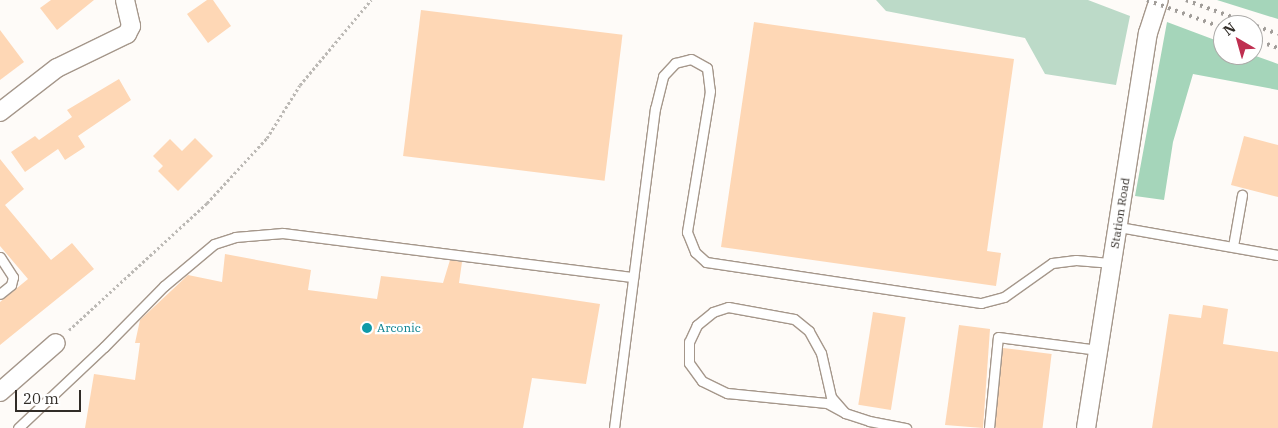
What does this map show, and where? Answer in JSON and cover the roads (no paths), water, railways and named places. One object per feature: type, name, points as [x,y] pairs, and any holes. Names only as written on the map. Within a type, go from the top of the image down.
[{"type":"street","points":[[0,112],[57,68],[127,34],[131,26],[125,0]]},
{"type":"street","name":"Station Road","points":[[1086,428],[1148,33],[1159,0]]},
{"type":"street","points":[[0,392],[56,342]]},
{"type":"lane","points":[[614,428],[655,109],[663,76],[675,63],[691,58],[707,68],[710,91],[687,232],[695,252],[706,262],[981,303],[1004,297],[1052,264],[1076,260],[1112,263]]},
{"type":"lane","points":[[1233,246],[1242,195]]},
{"type":"lane","points":[[1119,227],[1278,255]]},
{"type":"lane","points":[[18,428],[104,347],[164,286],[214,244],[235,236],[282,233],[633,277]]},
{"type":"lane","points":[[0,257],[13,277],[11,285],[0,294]]},
{"type":"lane","points":[[845,413],[831,397],[821,353],[809,331],[794,319],[728,307],[713,312],[697,325],[689,342],[689,363],[702,381],[727,393],[827,403],[845,413],[869,422],[906,428]]},
{"type":"lane","points":[[989,428],[998,337],[1098,350]]},
{"type":"railway","points":[[1147,0],[1213,24]]},
{"type":"railway","points":[[1186,0],[1278,34]]},
{"type":"railway","points":[[1263,43],[1278,48]]},
{"type":"place","name":"Arconic","points":[[367,328]]}]
